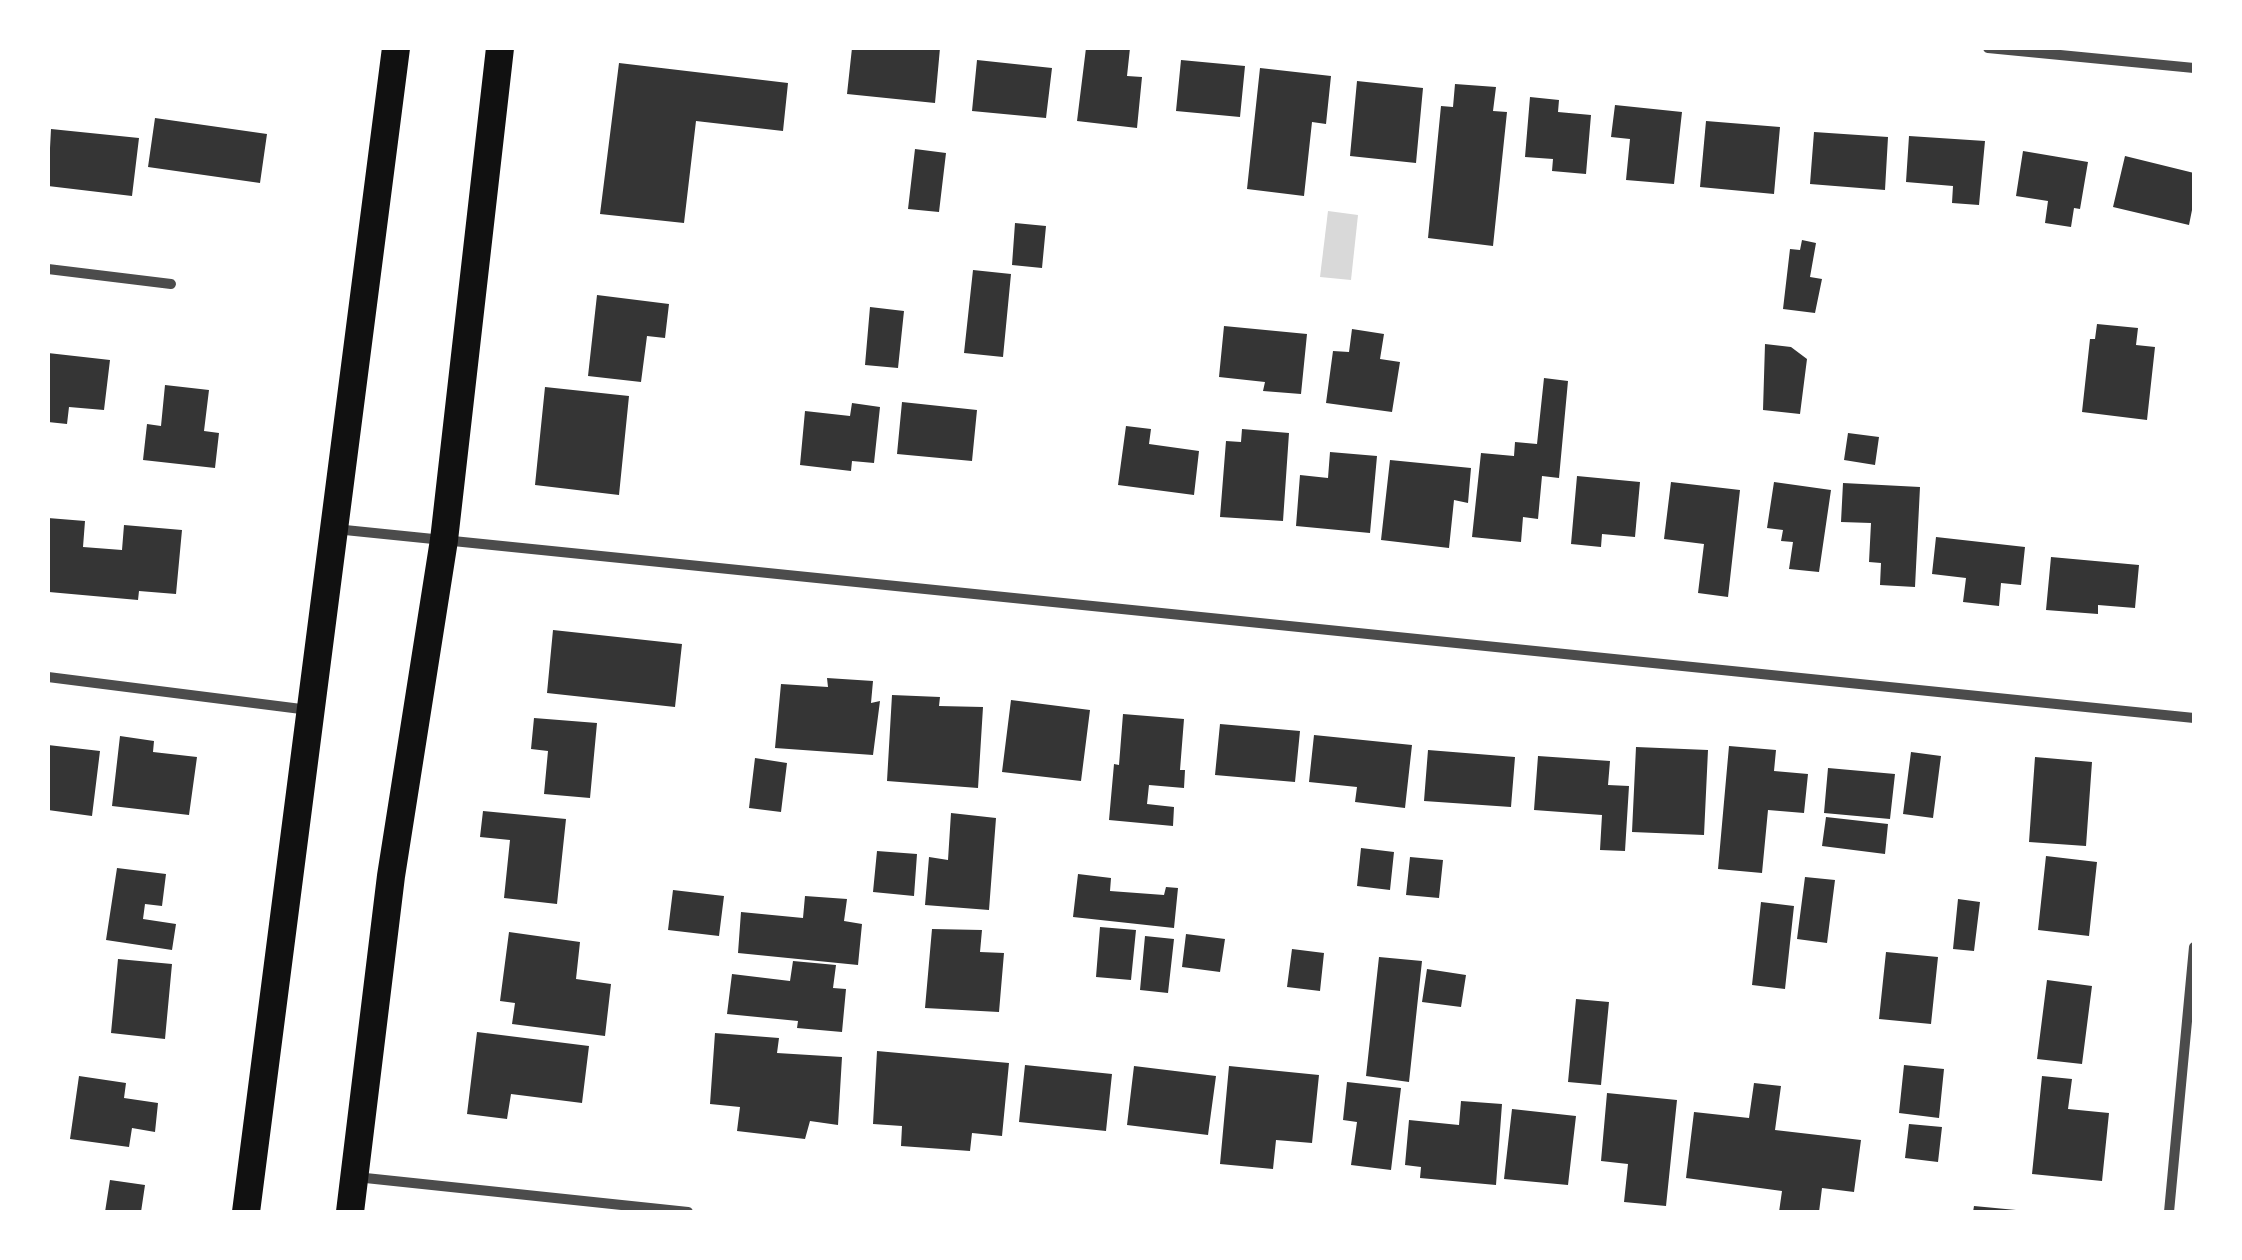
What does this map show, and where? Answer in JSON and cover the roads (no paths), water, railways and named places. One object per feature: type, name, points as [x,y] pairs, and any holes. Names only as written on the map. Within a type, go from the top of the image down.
[{"type":"highway","points":[[246,1212],[396,48]]},
{"type":"highway","points":[[350,1212],[391,876],[444,540],[500,48]]},
{"type":"street","points":[[1988,48],[2194,68]]},
{"type":"street","points":[[48,269],[170,284]]},
{"type":"street","points":[[333,529],[2194,718]]},
{"type":"street","points":[[48,677],[310,710]]},
{"type":"street","points":[[2169,1212],[2194,947]]},
{"type":"street","points":[[355,1177],[688,1212]]}]
